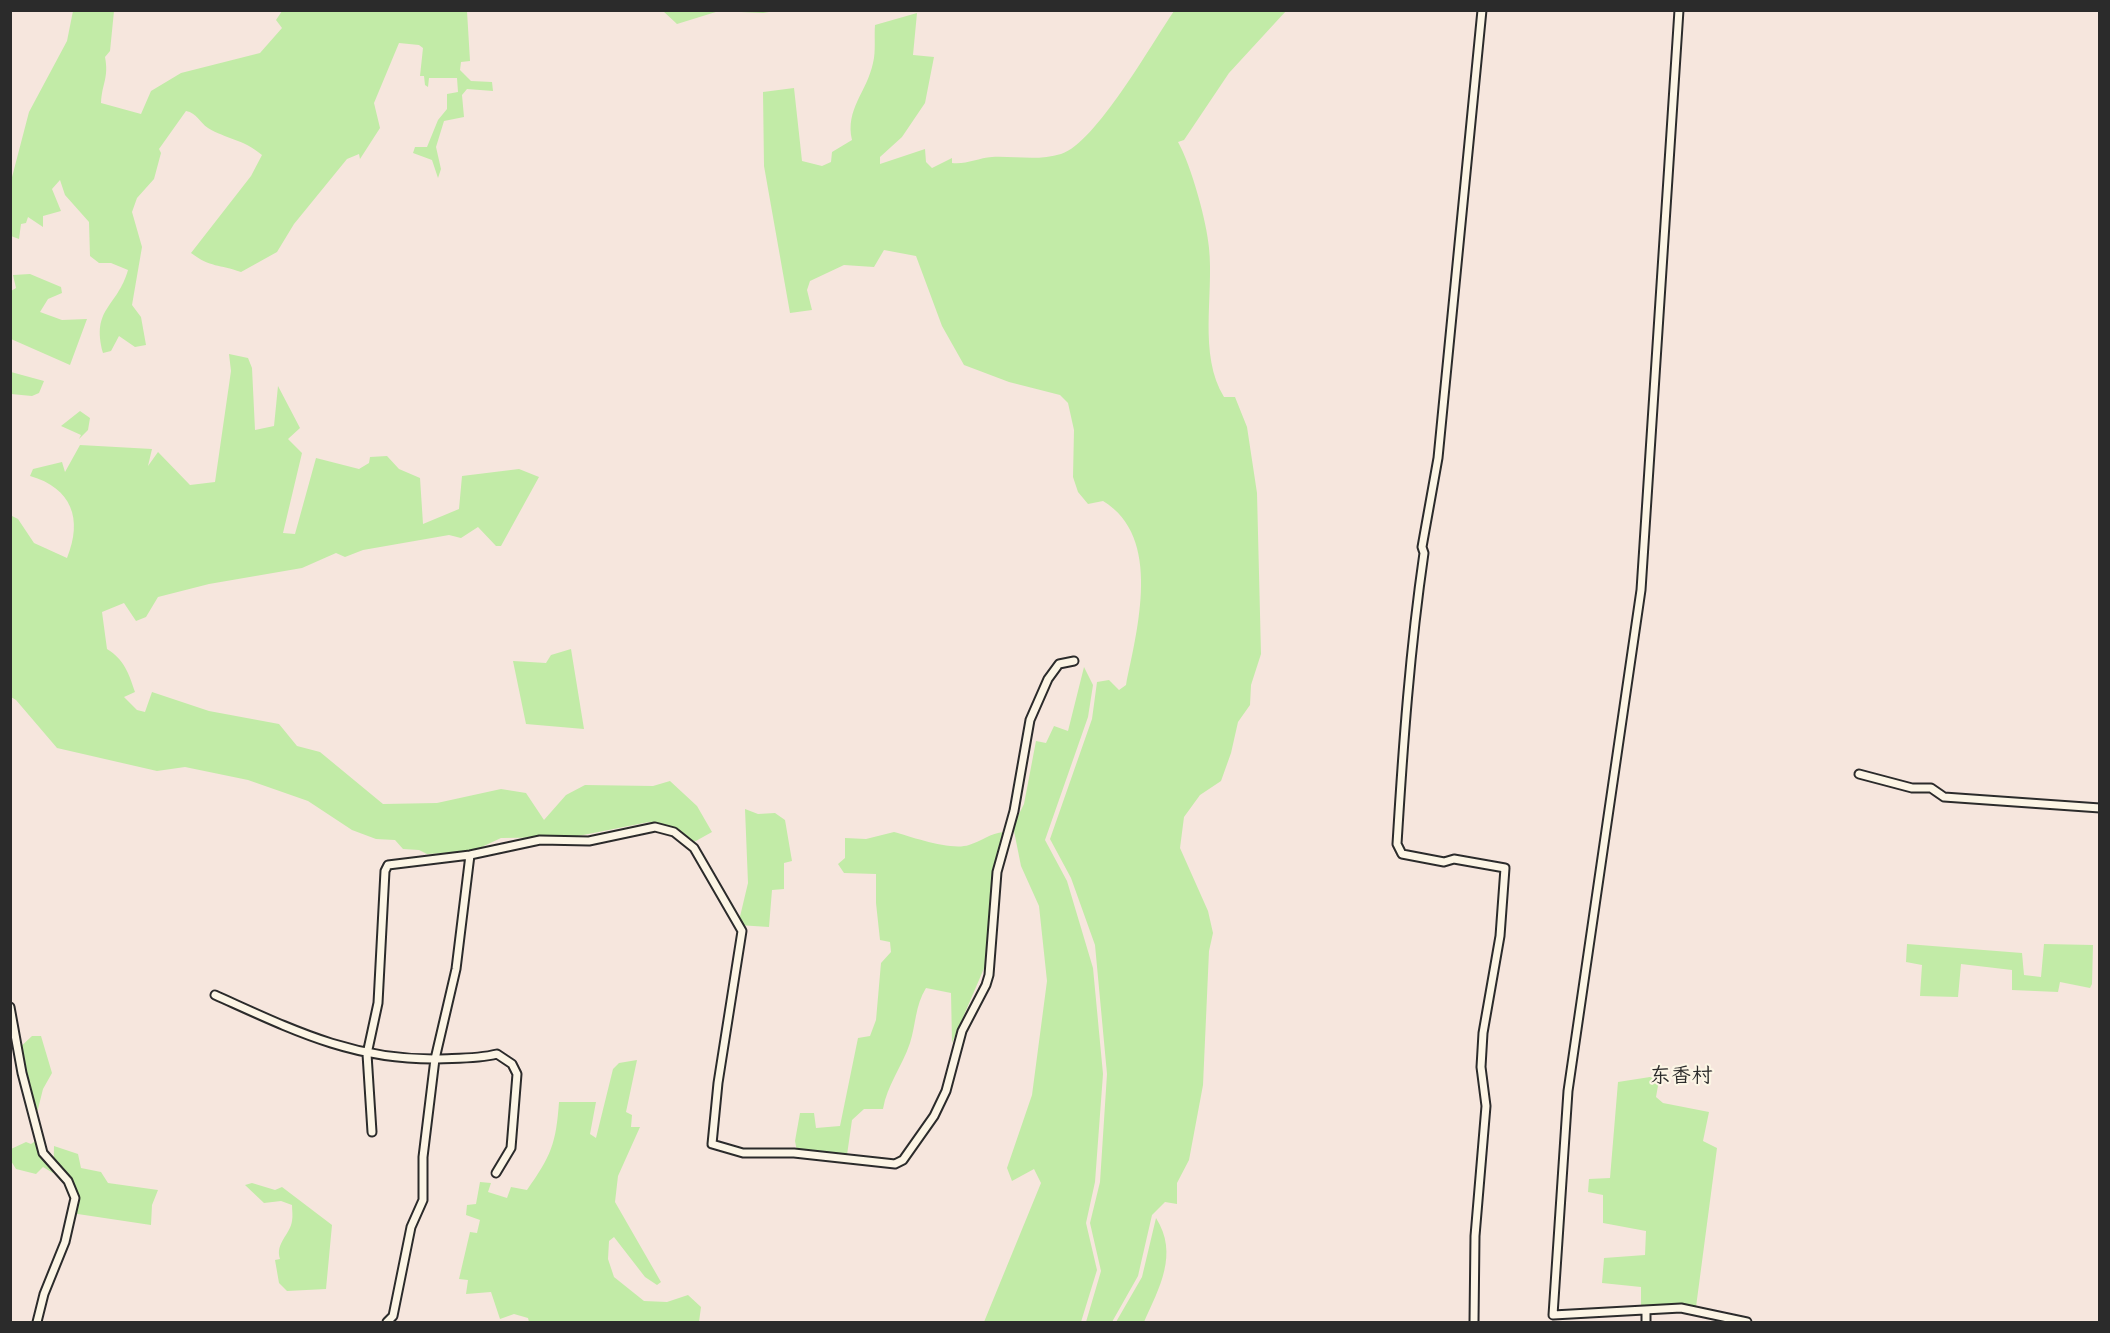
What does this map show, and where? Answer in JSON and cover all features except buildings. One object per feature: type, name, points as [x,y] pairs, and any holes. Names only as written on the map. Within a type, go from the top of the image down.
[{"type":"street","points":[[1474,1323],[1475,1236],[1486,1106],[1480,1067],[1483,1033],[1500,936],[1505,868],[1454,858],[1444,862],[1402,854],[1397,844],[1407,681],[1419,603],[1424,553],[1422,546],[1437,458],[1482,10]]},
{"type":"street","points":[[1679,10],[1641,590],[1568,1091],[1553,1315],[1682,1308],[1747,1323]]},
{"type":"street","points":[[372,1132],[367,1054],[378,1003],[384,871],[388,865],[470,855],[540,840],[589,841],[654,826],[674,832],[694,848],[742,931],[717,1083],[712,1144],[743,1153],[794,1153],[895,1164],[903,1160],[934,1116],[946,1091],[962,1031],[989,975],[997,872],[1014,811],[1029,720],[1048,679],[1059,664],[1074,661]]},
{"type":"street","points":[[1859,774],[1912,788],[1931,788],[1944,797],[2100,808]]},
{"type":"street","points":[[387,1323],[393,1316],[411,1227],[423,1200],[423,1157],[435,1059],[456,969],[470,855]]},
{"type":"street","points":[[215,994],[306,1035],[367,1054],[435,1059],[478,1059],[497,1054],[512,1064],[517,1074],[511,1148],[496,1173]]},
{"type":"street","points":[[10,1006],[22,1073],[43,1154],[68,1181],[75,1197],[65,1242],[44,1294],[37,1323]]},
{"type":"street","points":[[1646,1310],[1646,1323]]},
{"type":"green space","points":[[73,11],[114,11],[110,51],[105,57],[106,76],[101,103],[141,114],[151,91],[181,73],[260,53],[282,28],[276,20],[282,11],[467,11],[470,61],[461,62],[460,70],[471,81],[492,82],[493,91],[467,89],[462,95],[464,117],[444,121],[436,147],[441,169],[438,178],[432,160],[413,153],[415,147],[427,147],[438,120],[447,109],[447,94],[458,92],[457,78],[429,78],[428,87],[425,85],[424,76],[420,76],[423,48],[419,45],[399,43],[374,103],[380,128],[360,159],[359,154],[347,159],[294,224],[277,252],[241,272],[210,263],[191,253],[251,176],[262,155],[208,128],[193,114],[186,111],[159,149],[161,153],[154,179],[137,198],[132,212],[142,247],[132,305],[141,317],[146,345],[135,347],[119,336],[111,351],[103,353],[100,326],[128,270],[111,263],[99,263],[90,256],[89,222],[65,195],[60,180],[52,189],[61,211],[43,216],[43,227],[28,217],[26,223],[21,224],[19,239],[11,236],[11,181],[29,112],[67,41]]},
{"type":"green space","points":[[663,11],[719,11],[677,24]]},
{"type":"green space","points":[[719,11],[775,11],[763,13]]},
{"type":"green space","points":[[1174,11],[1286,11],[1229,73],[1184,140],[1178,142],[1193,179],[1208,237],[1211,362],[1224,397],[1235,397],[1247,427],[1257,493],[1261,654],[1251,685],[1250,705],[1238,722],[1231,753],[1221,781],[1200,795],[1184,817],[1180,848],[1208,911],[1213,933],[1209,951],[1203,1085],[1189,1160],[1177,1183],[1177,1204],[1165,1202],[1152,1215],[1138,1276],[1112,1322],[1086,1322],[1101,1271],[1090,1223],[1100,1182],[1107,1074],[1095,945],[1071,878],[1050,839],[1092,719],[1097,682],[1109,680],[1119,690],[1126,685],[1139,612],[1140,561],[1133,537],[1122,517],[1103,501],[1088,504],[1078,492],[1073,477],[1074,430],[1068,403],[1060,395],[1009,382],[964,365],[942,326],[916,256],[884,250],[874,267],[844,265],[810,281],[807,290],[812,310],[790,313],[764,166],[763,92],[794,88],[802,161],[822,166],[831,162],[832,152],[852,140],[851,119],[873,63],[875,25],[917,13],[913,55],[934,57],[925,103],[902,137],[880,157],[880,164],[925,149],[926,162],[932,168],[952,158],[952,163],[957,163],[992,157],[1053,156],[1075,146],[1106,113]]},
{"type":"green space","points":[[30,274],[61,287],[62,293],[48,299],[40,312],[62,320],[87,319],[70,365],[11,339],[11,291],[16,288],[13,275]]},
{"type":"green space","points":[[229,354],[248,358],[252,368],[255,430],[274,426],[278,386],[300,428],[288,439],[302,453],[283,533],[295,534],[316,458],[359,469],[369,463],[370,457],[387,456],[399,469],[420,478],[423,524],[459,509],[462,476],[519,469],[539,477],[501,546],[496,546],[478,527],[461,538],[449,535],[363,550],[345,557],[336,553],[302,568],[209,584],[158,597],[146,617],[136,621],[124,603],[102,612],[107,649],[122,662],[135,692],[124,697],[137,710],[145,712],[152,692],[209,711],[279,724],[297,746],[320,752],[383,804],[437,803],[501,789],[526,793],[544,820],[566,795],[585,785],[653,786],[670,781],[697,806],[712,832],[694,842],[663,824],[649,822],[573,837],[501,838],[471,852],[427,854],[419,850],[403,849],[395,840],[376,839],[352,830],[308,801],[248,780],[185,767],[157,771],[57,748],[11,697],[10,515],[18,519],[34,543],[67,558],[74,530],[70,507],[56,488],[30,476],[33,469],[62,462],[65,472],[80,445],[152,449],[148,466],[158,452],[190,485],[215,482],[231,371]]},
{"type":"green space","points":[[11,372],[44,381],[39,393],[32,396],[11,394]]},
{"type":"green space","points":[[80,411],[90,418],[88,430],[79,439],[81,435],[61,426]]},
{"type":"green space","points":[[571,649],[584,729],[526,724],[513,661],[546,663],[551,655]]},
{"type":"green space","points":[[1084,667],[1093,685],[1088,717],[1045,840],[1067,881],[1093,968],[1103,1074],[1095,1182],[1086,1223],[1097,1270],[1081,1322],[984,1322],[1041,1183],[1034,1169],[1012,1181],[1007,1168],[1032,1095],[1047,981],[1039,906],[1021,866],[1013,826],[1024,804],[1036,741],[1046,743],[1054,726],[1068,731]]},
{"type":"green space","points":[[745,809],[758,814],[775,813],[785,820],[792,861],[784,863],[784,889],[772,890],[769,927],[738,925],[748,883]]},
{"type":"green space","points":[[894,832],[932,843],[961,846],[1004,832],[993,868],[988,959],[952,1043],[951,993],[926,988],[918,1008],[910,1043],[888,1092],[883,1109],[864,1109],[852,1120],[847,1155],[797,1151],[795,1141],[800,1113],[814,1113],[816,1128],[840,1126],[858,1038],[870,1036],[876,1020],[881,963],[891,952],[890,942],[880,940],[876,874],[844,873],[838,864],[845,858],[845,838],[866,839]]},
{"type":"green space","points":[[1907,944],[2022,953],[2024,975],[2041,977],[2044,944],[2093,945],[2092,984],[2090,988],[2060,982],[2058,992],[2012,990],[2012,970],[1961,964],[1958,997],[1920,996],[1922,965],[1906,962]]},
{"type":"green space","points":[[32,1036],[41,1036],[52,1073],[43,1089],[37,1113],[34,1112],[16,1051]]},
{"type":"green space","points":[[637,1060],[626,1112],[632,1115],[631,1127],[640,1127],[618,1176],[615,1202],[661,1282],[657,1285],[645,1277],[614,1237],[609,1241],[608,1259],[614,1277],[644,1301],[667,1302],[688,1295],[701,1307],[699,1322],[529,1322],[528,1318],[514,1314],[500,1319],[491,1292],[466,1294],[468,1280],[459,1279],[470,1232],[477,1233],[480,1220],[466,1215],[467,1205],[476,1204],[480,1182],[491,1183],[488,1192],[507,1198],[511,1187],[527,1190],[542,1168],[551,1149],[559,1102],[596,1102],[590,1134],[596,1138],[613,1069],[619,1063]]},
{"type":"green space","points":[[1650,1077],[1659,1080],[1656,1097],[1663,1103],[1709,1112],[1703,1141],[1717,1148],[1696,1307],[1641,1310],[1641,1287],[1602,1283],[1604,1258],[1645,1255],[1646,1231],[1603,1223],[1603,1195],[1588,1192],[1589,1179],[1610,1178],[1618,1082]]},
{"type":"green space","points":[[37,1140],[40,1154],[55,1169],[53,1173],[43,1167],[36,1174],[16,1169],[11,1161],[11,1149],[26,1142],[31,1144]]},
{"type":"green space","points":[[54,1146],[78,1154],[81,1168],[101,1172],[108,1183],[158,1190],[152,1205],[151,1225],[71,1213],[73,1192],[55,1163]]},
{"type":"green space","points":[[252,1183],[275,1190],[282,1187],[332,1225],[326,1289],[287,1291],[279,1283],[275,1260],[280,1259],[279,1248],[291,1226],[292,1205],[281,1201],[264,1203],[245,1185]]},
{"type":"green space","points":[[1156,1218],[1163,1231],[1166,1245],[1164,1271],[1160,1284],[1144,1322],[1116,1322],[1142,1277]]},
{"type":"district","name":"东香村","points":[[1681,1078]]}]
